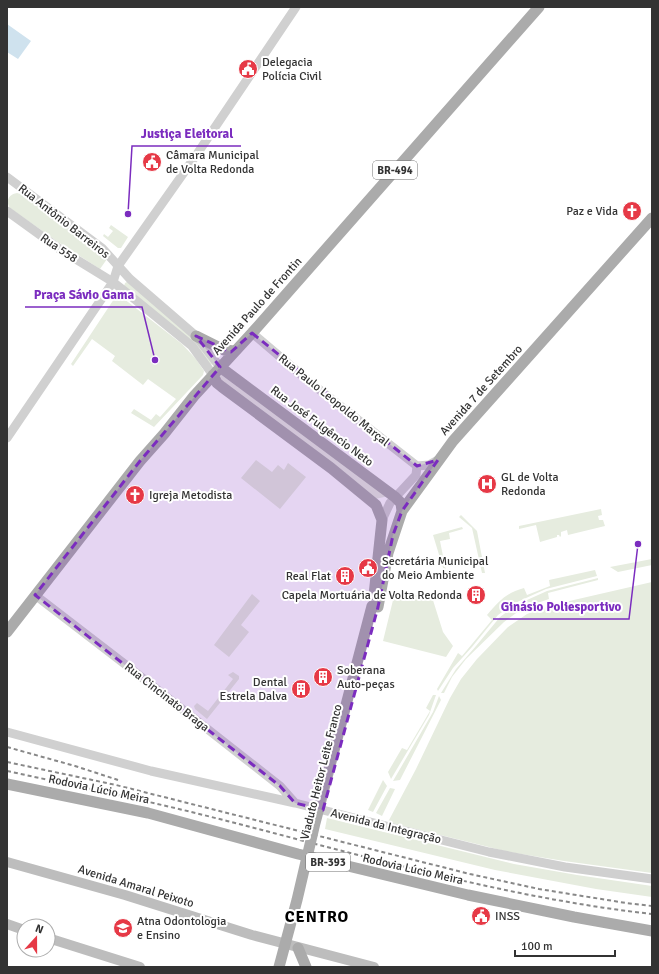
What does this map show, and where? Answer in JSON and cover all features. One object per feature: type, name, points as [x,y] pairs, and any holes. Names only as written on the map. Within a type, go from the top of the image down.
[{"type":"main road","name":"Avenida Paulo de Frontin","points":[[7,632],[140,461],[164,434],[194,396],[252,334],[539,7]]},
{"type":"main road","name":"Avenida 7 de Setembro","points":[[375,606],[388,553],[402,511],[441,457],[547,335],[652,218]]},
{"type":"main road","points":[[196,336],[224,350],[235,351]]},
{"type":"main road","name":"Rua José Fulgêncio Neto","points":[[220,367],[396,497]]},
{"type":"main road","points":[[213,375],[217,383],[222,387],[374,501],[378,506],[382,520],[375,606]]},
{"type":"main road","points":[[396,497],[401,503],[402,511]]},
{"type":"main road","name":"Viaduto Heitor Leite Franco","points":[[280,967],[335,764],[375,606]]},
{"type":"main road","name":"Rodovia Lúcio Meira","points":[[7,784],[148,813],[298,854],[468,895],[574,917],[652,931]]},
{"type":"main road","name":"Avenida Amaral Peixoto","points":[[7,862],[125,895],[252,935],[374,967]]},
{"type":"main road","points":[[56,940],[140,967]]},
{"type":"main road","points":[[298,948],[306,967]]},
{"type":"street","points":[[7,438],[113,282],[118,266],[197,154],[296,7]]},
{"type":"street","name":"Rua Antônio Barreiros","points":[[7,177],[106,251],[130,279],[196,336],[220,367]]},
{"type":"street","name":"Rua 558","points":[[7,211],[61,250],[113,282],[187,341],[197,352],[213,375]]},
{"type":"street","points":[[113,282],[130,279]]},
{"type":"street","name":"Rua Paulo Leopoldo Marçal","points":[[252,334],[417,470]]},
{"type":"street","points":[[382,520],[389,505],[417,470],[429,465],[441,457]]},
{"type":"street","name":"Rua Cincinato Braga","points":[[35,595],[280,786],[295,803]]},
{"type":"street","name":"Avenida da Integração","points":[[7,732],[151,771],[295,803],[513,858],[595,872],[652,879]]},
{"type":"street","points":[[274,799],[281,796],[280,786]]},
{"type":"highlighted area","points":[[252,333],[417,466],[438,460],[402,511],[393,535],[378,607],[323,810],[295,803],[280,786],[35,595],[140,461],[220,367],[196,336],[231,352]]},
{"type":"shaded area","points":[[17,193],[24,195],[93,244],[107,259],[100,269],[58,242],[10,208],[8,200],[10,196]]},
{"type":"shaded area","points":[[111,225],[128,237],[121,248],[118,248],[103,236],[104,234],[108,237],[113,231],[109,228]]},
{"type":"shaded area","points":[[127,282],[195,333],[213,365],[210,364],[124,286]]},
{"type":"shaded area","points":[[119,295],[182,344],[196,359],[204,371],[203,375],[154,427],[131,413],[134,409],[151,420],[156,414],[160,417],[176,399],[148,379],[143,385],[112,361],[115,356],[92,339],[73,366],[71,364],[116,296]]},
{"type":"shaded area","points":[[220,374],[389,496],[375,499],[220,381]]},
{"type":"shaded area","points":[[256,460],[272,472],[278,465],[284,470],[288,463],[306,477],[280,509],[241,478]]},
{"type":"shaded area","points":[[601,509],[602,515],[598,516],[599,520],[603,520],[605,526],[568,535],[567,530],[561,532],[560,537],[557,535],[557,537],[540,542],[536,525],[519,529],[519,526]]},
{"type":"shaded area","points":[[461,515],[477,531],[485,573],[482,573],[472,528],[459,517]]},
{"type":"shaded area","points":[[462,527],[463,529],[449,533],[450,539],[440,541],[446,571],[444,571],[433,535]]},
{"type":"shaded area","points":[[652,559],[652,565],[618,572],[610,567]]},
{"type":"shaded area","points":[[595,570],[597,576],[546,589],[515,603],[498,615],[453,668],[438,691],[437,689],[458,653],[462,656],[492,620],[487,615],[503,598],[512,592],[524,588],[527,595],[550,586],[549,580]]},
{"type":"shaded area","points":[[598,578],[598,580],[548,593],[549,599],[523,608],[504,622],[466,659],[452,677],[444,693],[441,693],[456,669],[500,617],[516,605],[547,591]]},
{"type":"shaded area","points":[[652,582],[652,873],[509,852],[388,822],[461,679],[477,659],[508,627],[527,614],[552,605]]},
{"type":"shaded area","points":[[395,592],[432,597],[443,632],[453,646],[446,657],[383,641]]},
{"type":"shaded area","points":[[252,594],[260,601],[241,625],[249,632],[229,657],[214,645]]},
{"type":"shaded area","points":[[233,672],[239,676],[239,679],[207,719],[195,709],[194,706],[197,703],[208,711],[233,679],[228,675]]},
{"type":"shaded area","points":[[433,695],[436,695],[429,715],[391,779],[388,772],[402,748],[407,750],[430,711],[426,708]]},
{"type":"shaded area","points":[[439,696],[441,700],[400,780],[393,781],[433,712]]},
{"type":"shaded area","points":[[383,780],[387,786],[373,812],[368,810]]},
{"type":"shaded area","points":[[390,788],[395,789],[382,816],[376,813]]},
{"type":"shaded area","points":[[327,818],[514,864],[652,886],[652,897],[596,889],[495,870],[325,829]]},
{"type":"water","points":[[7,24],[31,41],[18,59],[7,52]]},
{"type":"railway","points":[[7,747],[118,780]]},
{"type":"railway","points":[[7,762],[116,785],[470,874],[539,889],[652,906]]},
{"type":"railway","points":[[7,771],[172,807],[385,862],[491,887],[598,907],[652,914]]},
{"type":"place","name":"Delegacia Polícia Civil","points":[[248,69]]},
{"type":"place","name":"Câmara Municipal de Volta Redonda","points":[[152,162]]},
{"type":"place","name":"Paz e Vida","points":[[632,211]]},
{"type":"place","name":"Justiça Eleitoral","points":[[128,214]]},
{"type":"place","name":"Praça Sávio Gama","points":[[155,360]]},
{"type":"place","name":"GL de Volta Redonda","points":[[487,484]]},
{"type":"place","name":"Igreja Metodista","points":[[135,495]]},
{"type":"place","name":"Ginásio Poliesportivo","points":[[638,544]]},
{"type":"place","name":"Secretária Municipal do Meio Ambiente","points":[[368,568]]},
{"type":"place","name":"Real Flat","points":[[345,576]]},
{"type":"place","name":"Capela Mortuária de Volta Redonda","points":[[476,595]]},
{"type":"place","name":"Soberana Auto-peças","points":[[323,677]]},
{"type":"place","name":"Dental Estrela Dalva","points":[[301,689]]},
{"type":"place","name":"INSS","points":[[481,916]]},
{"type":"place","name":"Atna Odontologia e Ensino","points":[[123,928]]},
{"type":"district","name":"CENTRO","points":[[317,916]]}]
